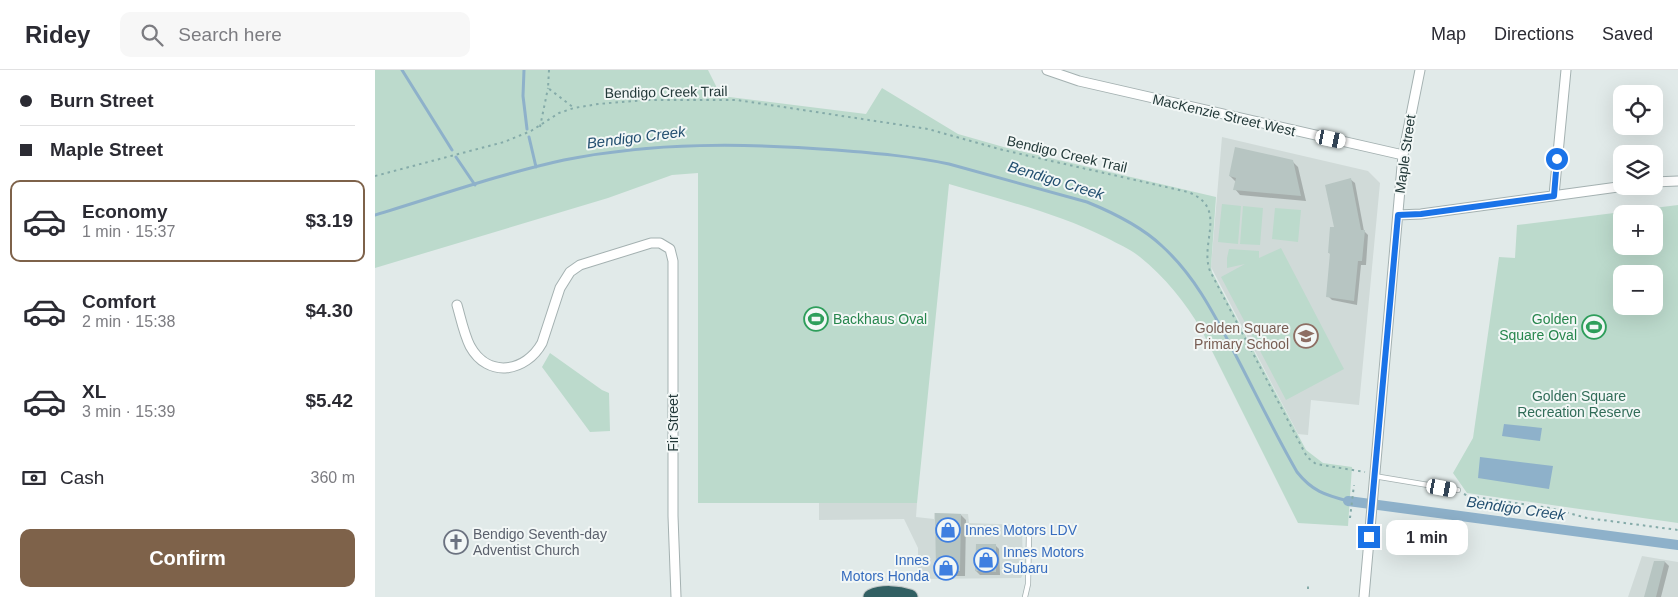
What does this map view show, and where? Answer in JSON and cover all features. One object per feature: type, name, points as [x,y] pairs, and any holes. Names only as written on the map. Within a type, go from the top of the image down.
[{"type":"highway","points":[[871,597],[877,594],[901,594],[910,597]]},
{"type":"street","name":"MacKenzie Street West","points":[[1047,70],[1089,83],[1403,155]]},
{"type":"street","name":"Maple Street","points":[[1364,597],[1403,155],[1420,70]]},
{"type":"street","points":[[1554,196],[1566,70]]},
{"type":"street","points":[[1663,182],[1678,181]]},
{"type":"street","points":[[1398,215],[1421,214],[1613,188]]},
{"type":"street","name":"Fir Street","points":[[457,305],[467,338],[475,354],[489,365],[498,368],[513,367],[527,362],[538,350],[562,282],[575,268],[651,243],[660,243],[670,249],[673,261],[673,516],[676,597]]},
{"type":"lane","points":[[1374,476],[1458,490]]},
{"type":"lane","points":[[1025,597],[1028,584],[1029,533]]},
{"type":"path","points":[[375,176],[504,142],[540,127],[548,88],[549,70]]},
{"type":"path","points":[[548,88],[574,108]]},
{"type":"path","name":"Bendigo Creek Trail","points":[[540,127],[559,113],[598,104],[646,100],[737,100],[928,128],[1003,150],[1192,194],[1206,204],[1210,217],[1208,259],[1210,271],[1307,457],[1316,464],[1364,472],[1374,476]]},
{"type":"path","points":[[1350,518],[1354,485]]},
{"type":"path","points":[[1458,490],[1468,496],[1550,508],[1587,518],[1678,530]]},
{"type":"shaded area","name":"Golden Square Primary School","points":[[1222,137],[1368,171],[1380,183],[1359,405],[1311,400],[1308,435],[1298,434],[1211,267]]},
{"type":"shaded area","points":[[819,503],[917,503],[916,517],[934,519],[934,513],[968,514],[969,523],[1022,525],[1023,574],[1021,578],[918,579],[918,548],[904,519],[819,520]]},
{"type":"shaded area","points":[[1642,556],[1678,562],[1678,597],[1628,597]]},
{"type":"green space","points":[[375,70],[708,70],[721,96],[866,114],[882,88],[958,134],[1007,148],[1216,197],[1212,272],[1306,450],[1323,463],[1352,467],[1348,526],[1298,523],[1201,329],[1174,290],[1149,265],[1124,247],[1069,221],[949,184],[917,503],[698,503],[698,173],[672,175],[608,198],[375,268]]},
{"type":"green space","points":[[1222,204],[1241,206],[1238,244],[1218,242]]},
{"type":"green space","name":"Golden Square Recreation Reserve","points":[[1678,205],[1678,523],[1467,493],[1453,473],[1473,438],[1499,257],[1515,258],[1517,225],[1613,213],[1613,255],[1663,255],[1663,207]]},
{"type":"green space","points":[[1243,206],[1263,208],[1260,245],[1240,244]]},
{"type":"green space","points":[[1275,208],[1301,210],[1298,242],[1272,239]]},
{"type":"green space","points":[[1281,248],[1344,369],[1286,400],[1221,277],[1245,264],[1227,268],[1229,249],[1259,251],[1259,258]]},
{"type":"green space","points":[[550,353],[609,393],[610,431],[590,432],[542,367]]},
{"type":"water","points":[[1504,424],[1542,428],[1540,441],[1502,436]]},
{"type":"water","points":[[1480,457],[1553,466],[1549,489],[1478,478]]},
{"type":"building","points":[[1235,147],[1293,160],[1301,196],[1233,190],[1236,178],[1229,176]]},
{"type":"building","points":[[1351,178],[1361,230],[1365,230],[1362,261],[1358,261],[1354,301],[1326,297],[1330,227],[1334,227],[1325,185]]},
{"type":"building","points":[[935,513],[961,514],[960,571],[936,571]]},
{"type":"building","name":"Innes Motors Subaru","points":[[976,544],[996,544],[996,572],[975,571]]},
{"type":"building","points":[[1654,561],[1665,561],[1656,597],[1644,597]]},
{"type":"waterway","points":[[402,70],[452,150]]},
{"type":"waterway","points":[[524,70],[523,96],[527,129]]},
{"type":"waterway","points":[[529,137],[536,167]]},
{"type":"waterway","name":"Bendigo Creek","points":[[375,215],[493,179],[564,160],[632,150],[734,145],[802,148],[921,159],[949,164],[1087,202],[1117,215],[1136,226],[1154,239],[1184,269],[1210,308],[1297,472],[1308,484],[1319,491],[1348,501]]},
{"type":"waterway","points":[[456,157],[475,185]]},
{"type":"waterway","name":"Bendigo Creek","points":[[1348,501],[1678,545]]},
{"type":"place","name":"Backhaus Oval","points":[[816,319]]},
{"type":"place","name":"Golden Square Oval","points":[[1594,327]]},
{"type":"place","name":"Golden Square Primary School","points":[[1306,336]]},
{"type":"place","name":"Innes Motors LDV","points":[[948,530]]},
{"type":"place","name":"Bendigo Seventh-day Adventist Church","points":[[456,542]]},
{"type":"place","name":"Innes Motors Subaru","points":[[986,560]]},
{"type":"place","name":"Innes Motors Honda","points":[[946,568]]},
{"type":"route","points":[[1369,537],[1398,215],[1421,214],[1554,196],[1557,159]]}]
